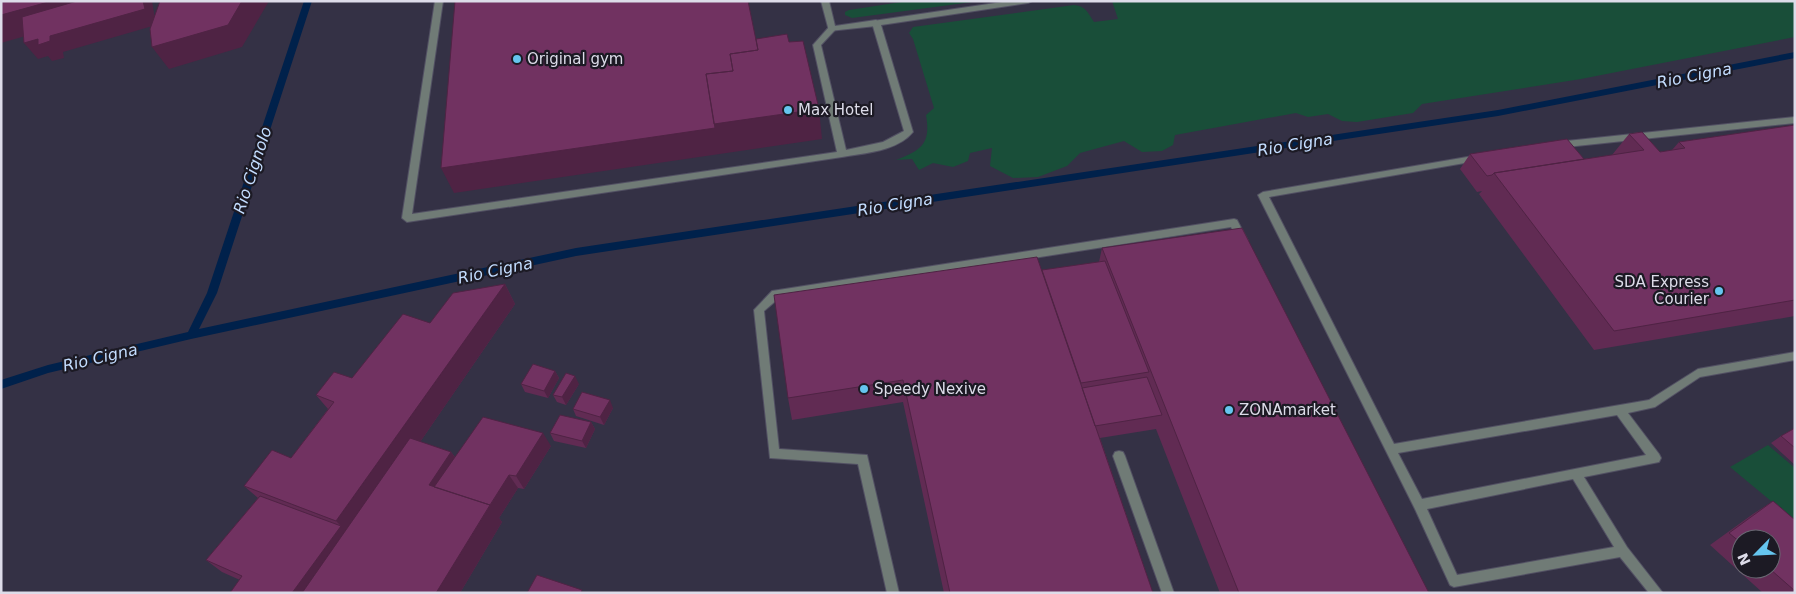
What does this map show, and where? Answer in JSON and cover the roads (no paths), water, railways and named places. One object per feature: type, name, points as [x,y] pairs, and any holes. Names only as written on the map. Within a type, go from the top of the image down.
[{"type":"street","points":[[439,1],[407,218],[842,154],[878,147],[900,140],[909,132],[876,23]]},
{"type":"street","points":[[825,1],[832,29]]},
{"type":"street","points":[[842,154],[817,45],[832,29],[1028,1]]},
{"type":"street","points":[[1545,147],[1795,120]]},
{"type":"street","points":[[1487,157],[1263,194],[1419,505],[1454,581],[1623,551]]},
{"type":"street","points":[[894,593],[863,460],[774,454],[759,310],[776,294],[1234,223],[1247,249]]},
{"type":"street","points":[[1391,450],[1651,404],[1698,373],[1795,356]]},
{"type":"street","points":[[1419,505],[1655,458],[1620,410]]},
{"type":"street","points":[[1119,456],[1168,593]]},
{"type":"street","points":[[1576,474],[1623,551],[1657,593]]},
{"type":"waterway","name":"Rio Cignolo","points":[[191,335],[212,293],[308,1]]},
{"type":"waterway","name":"Rio Cigna","points":[[191,335],[576,252],[1498,113],[1795,55]]},
{"type":"waterway","name":"Rio Cigna","points":[[1,385],[48,369],[191,335]]},
{"type":"place","name":"Original gym","points":[[517,59]]},
{"type":"place","name":"Max Hotel","points":[[788,110]]},
{"type":"place","name":"SDA Express Courier","points":[[1719,291]]},
{"type":"place","name":"Speedy Nexive","points":[[864,389]]},
{"type":"place","name":"ZONAmarket","points":[[1229,410]]}]
